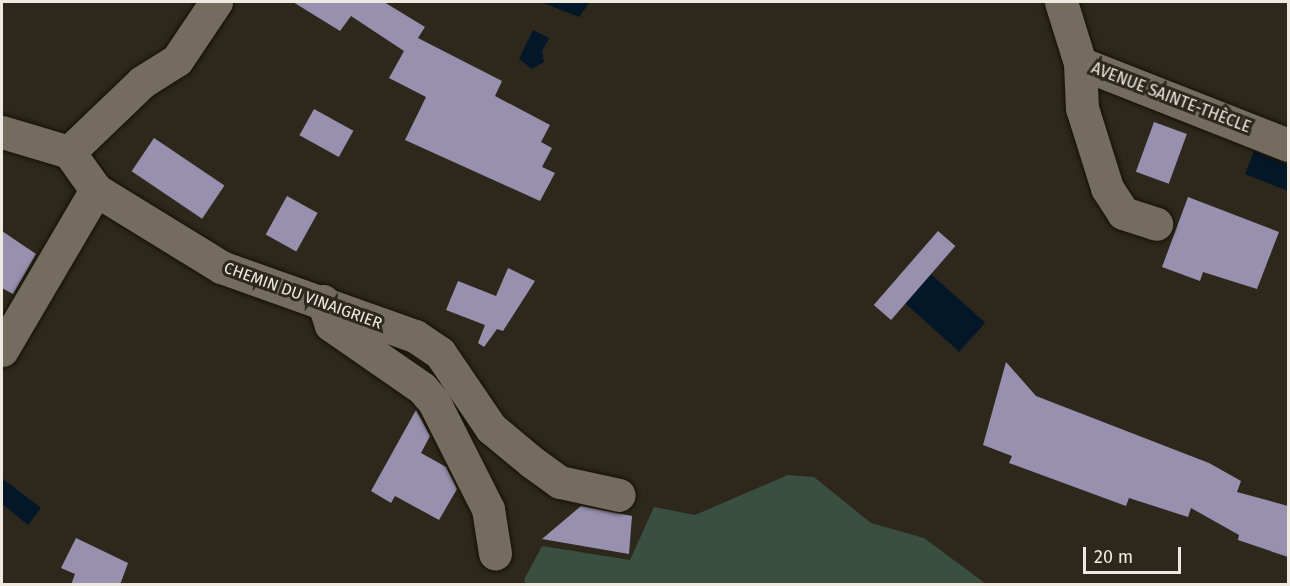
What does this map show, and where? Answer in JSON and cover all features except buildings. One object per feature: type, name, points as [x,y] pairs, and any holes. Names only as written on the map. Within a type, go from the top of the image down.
[{"type":"street","points":[[2,132],[69,152],[142,82],[177,60],[216,2]]},
{"type":"street","name":"AVENUE SAINTE-THÈCLE","points":[[1061,2],[1080,63],[1288,145]]},
{"type":"street","points":[[1080,63],[1082,108],[1107,188],[1123,213],[1156,224]]},
{"type":"street","name":"CHEMIN DU VINAIGRIER","points":[[69,152],[96,190],[221,267],[323,301],[415,336],[440,352],[490,428],[560,482],[619,495]]},
{"type":"street","points":[[2,350],[96,190]]},
{"type":"street","points":[[323,301],[331,326],[422,388],[434,402],[488,509],[495,553]]},
{"type":"green space","points":[[788,475],[814,477],[871,523],[924,538],[986,584],[526,584],[524,580],[542,546],[630,560],[654,507],[695,515]]},
{"type":"water","points":[[541,2],[590,2],[579,17]]},
{"type":"water","points":[[533,30],[549,38],[542,51],[544,62],[532,69],[519,59]]},
{"type":"water","points":[[1254,151],[1288,165],[1288,191],[1245,174]]},
{"type":"water","points":[[931,274],[985,323],[959,352],[905,303]]},
{"type":"water","points":[[2,478],[41,508],[28,525],[2,504]]}]
